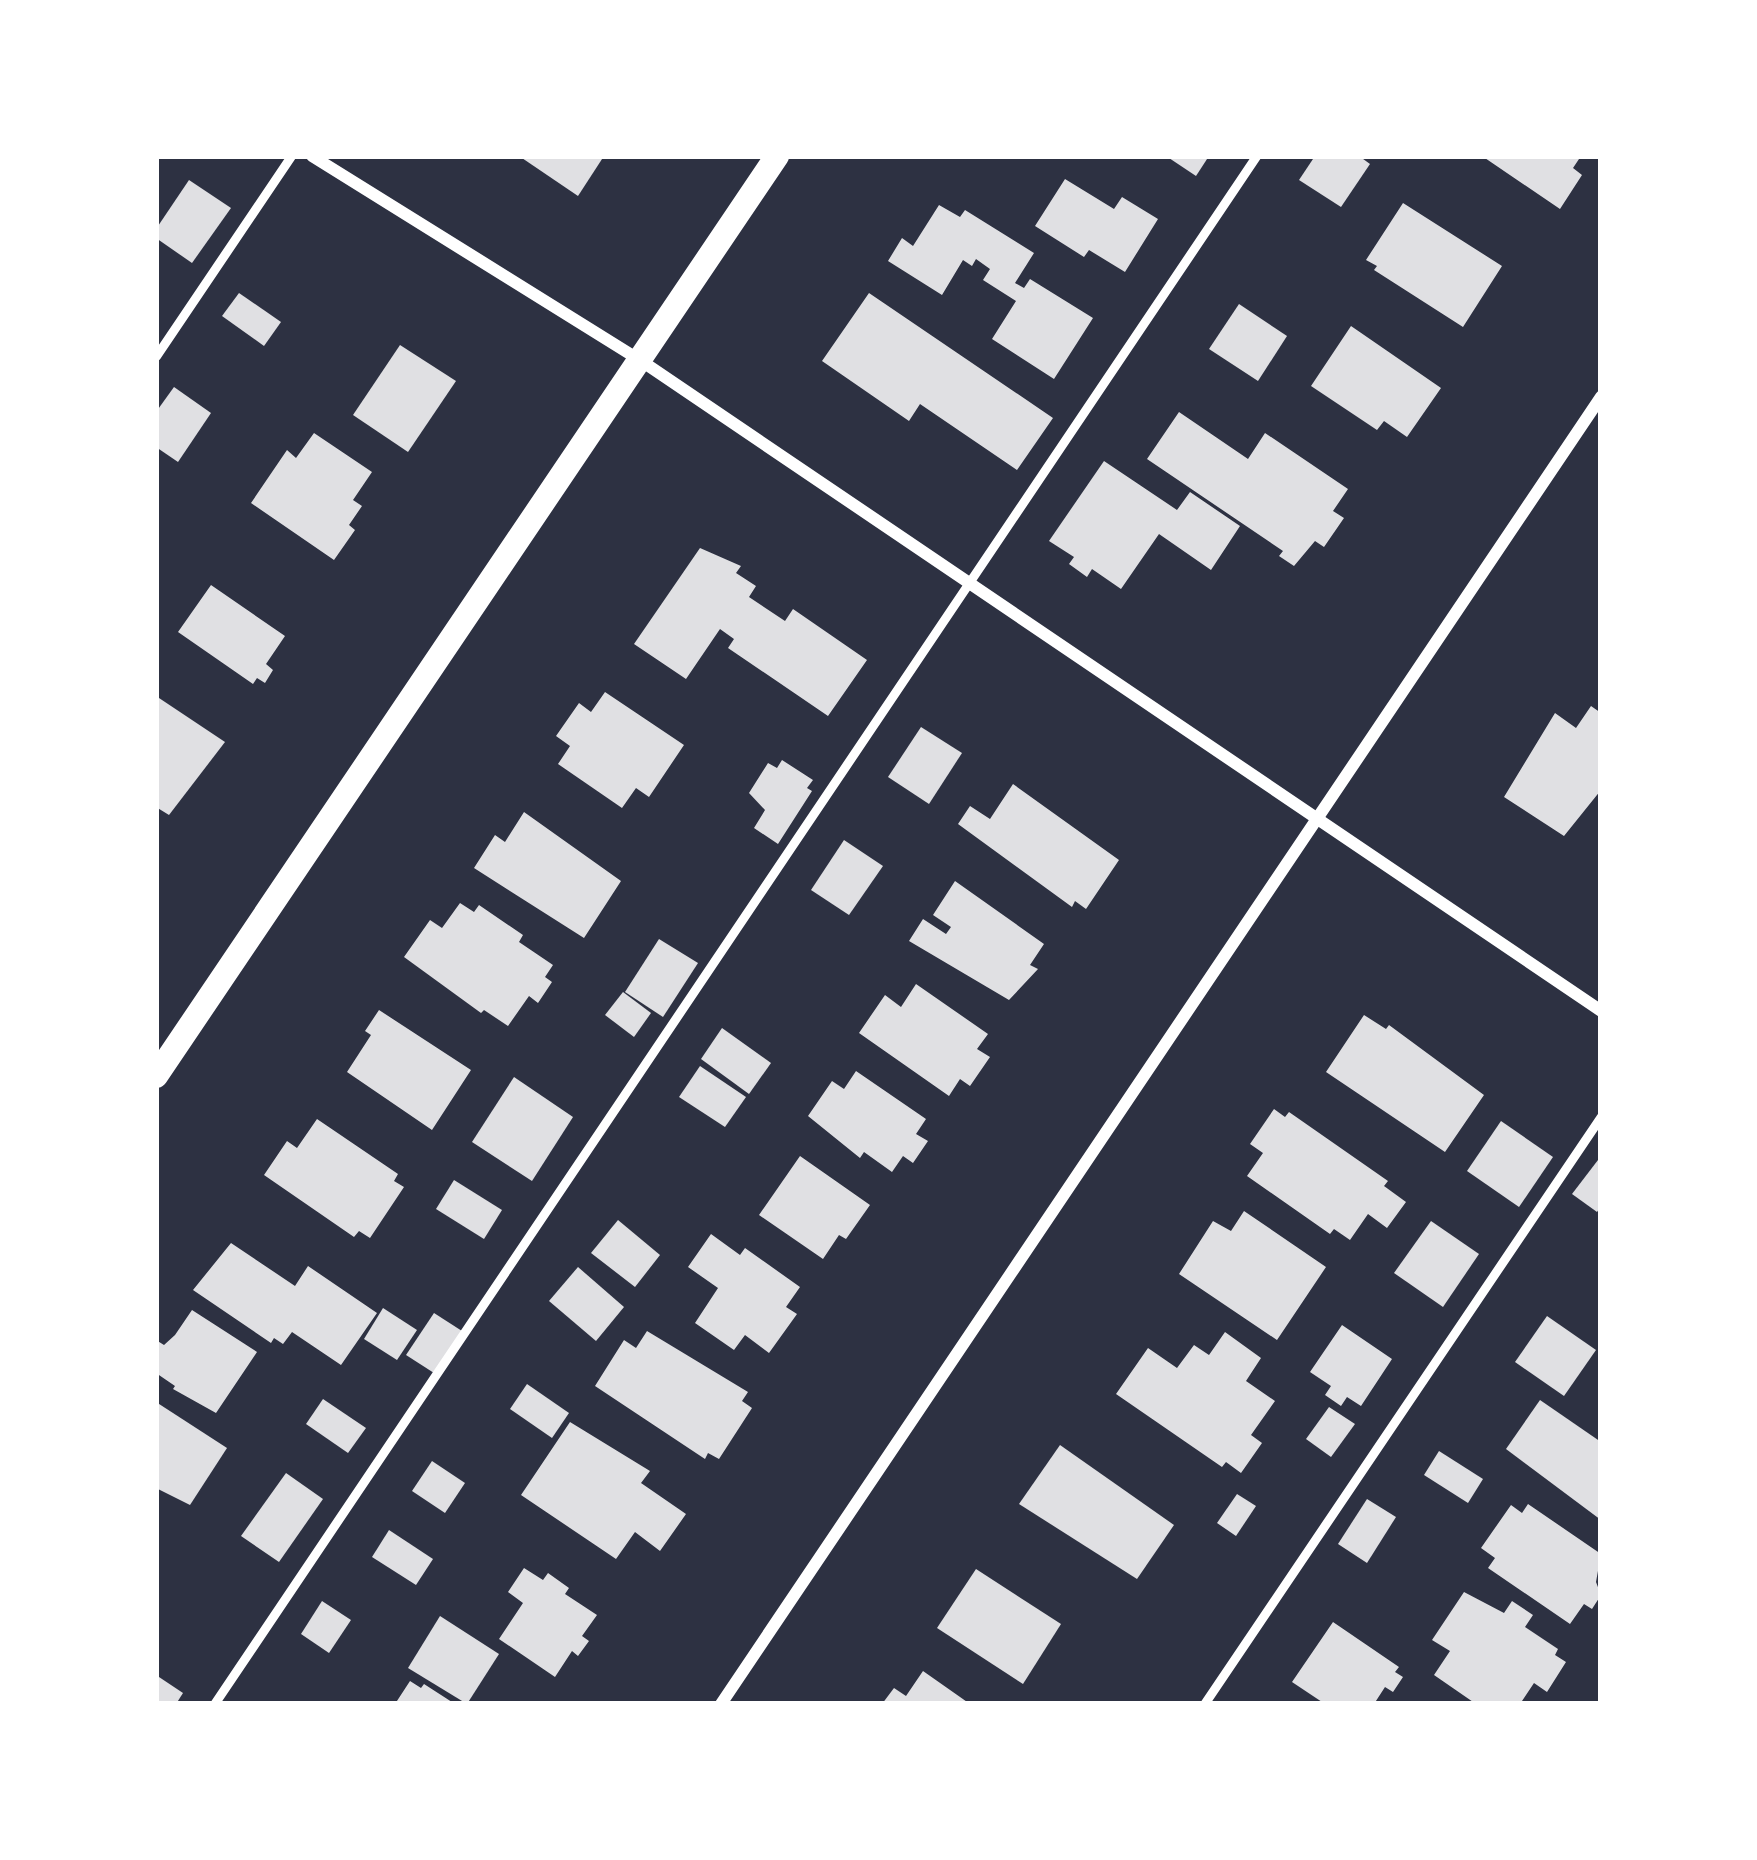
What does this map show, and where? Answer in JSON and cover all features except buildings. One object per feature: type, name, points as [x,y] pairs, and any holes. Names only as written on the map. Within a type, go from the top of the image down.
[{"type":"main road","points":[[156,1076],[777,156]]},
{"type":"street","points":[[312,156],[640,360],[1601,1011]]},
{"type":"street","points":[[721,1704],[1601,397]]},
{"type":"lane","points":[[156,356],[291,156]]},
{"type":"lane","points":[[214,1704],[1256,156]]},
{"type":"lane","points":[[1204,1704],[1601,1116]]}]
